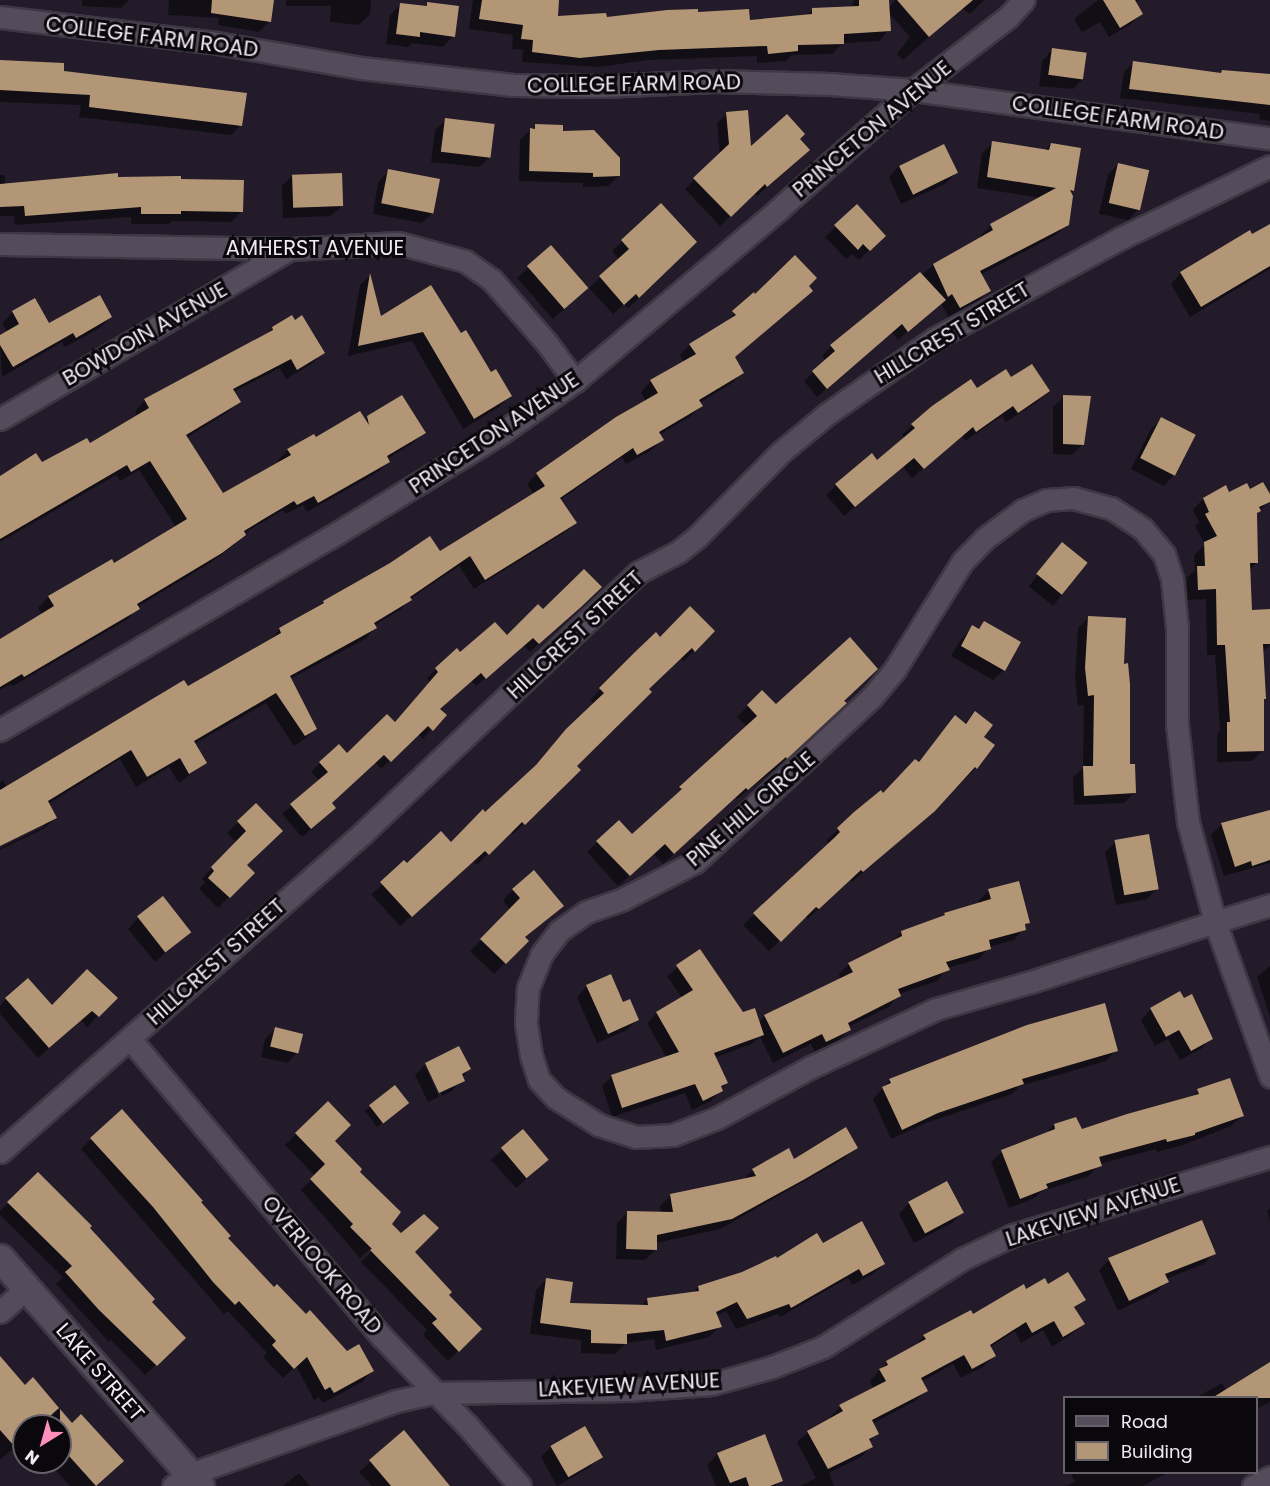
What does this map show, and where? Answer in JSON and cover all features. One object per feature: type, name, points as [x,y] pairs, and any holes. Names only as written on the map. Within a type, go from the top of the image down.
[{"type":"street","name":"PRINCETON AVENUE","points":[[0,730],[420,483],[501,433],[575,381],[778,209],[913,90],[1008,17],[1024,0]]},
{"type":"street","name":"COLLEGE FARM ROAD","points":[[0,17],[211,42],[361,68],[513,85],[603,86],[715,81],[830,84],[913,90],[1270,138]]},
{"type":"street","name":"HILLCREST STREET","points":[[0,1152],[363,833],[639,572],[678,552],[697,537],[781,452],[861,388],[934,339],[1053,274],[1270,166]]},
{"type":"street","name":"AMHERST AVENUE","points":[[0,244],[291,249],[398,243],[465,261],[492,280],[546,342],[575,381]]},
{"type":"street","name":"BOWDOIN AVENUE","points":[[0,419],[291,249]]},
{"type":"street","name":"PINE HILL CIRCLE","points":[[1270,905],[1215,922],[936,1009],[811,1067],[717,1118],[673,1135],[636,1137],[590,1120],[556,1098],[539,1080],[531,1055],[526,1022],[528,987],[541,955],[559,931],[586,912],[623,899],[695,862],[871,698],[895,669],[962,562],[984,539],[1023,510],[1046,500],[1073,498],[1111,508],[1143,529],[1164,554],[1172,579],[1177,627],[1177,724],[1188,822],[1215,922],[1270,1076]]},
{"type":"street","name":"OVERLOOK ROAD","points":[[130,1039],[381,1336],[467,1425],[520,1486]]},
{"type":"street","name":"LAKEVIEW AVENUE","points":[[187,1482],[396,1401],[434,1393],[628,1390],[688,1386],[712,1384],[762,1370],[824,1347],[962,1259],[1013,1235],[1270,1157]]},
{"type":"street","name":"LAKE STREET","points":[[0,1258],[187,1482]]},
{"type":"street","points":[[0,1312],[27,1288]]},
{"type":"street","points":[[1253,1486],[1270,1477]]},
{"type":"building","points":[[212,0],[274,0],[271,22],[211,13]]},
{"type":"building","points":[[482,0],[559,0],[558,16],[606,13],[607,17],[667,10],[698,9],[698,12],[749,9],[750,20],[812,14],[812,8],[859,6],[859,0],[889,0],[891,31],[844,34],[844,44],[798,45],[798,51],[768,54],[767,46],[659,50],[580,58],[532,52],[533,40],[521,39],[523,25],[479,19]]},
{"type":"building","points":[[897,0],[973,0],[929,37]]},
{"type":"building","points":[[1103,0],[1135,0],[1143,14],[1120,28]]},
{"type":"building","points":[[427,2],[459,6],[455,37],[420,32],[420,37],[396,34],[400,3],[427,6]]},
{"type":"building","points":[[1052,48],[1087,53],[1083,80],[1048,75]]},
{"type":"building","points":[[0,60],[64,63],[64,71],[247,93],[242,126],[89,107],[90,95],[0,90]]},
{"type":"building","points":[[1133,61],[1221,73],[1222,70],[1270,74],[1270,105],[1129,89]]},
{"type":"building","points":[[748,110],[751,146],[787,114],[805,134],[800,139],[810,150],[767,187],[765,184],[731,217],[693,178],[729,144],[726,112]]},
{"type":"building","points":[[445,118],[495,124],[490,158],[441,152]]},
{"type":"building","points":[[535,124],[563,125],[563,131],[594,130],[620,158],[620,176],[593,177],[593,173],[529,171],[530,128],[535,129]]},
{"type":"building","points":[[992,141],[1049,150],[1051,143],[1081,148],[1074,191],[1070,190],[1073,196],[1069,225],[980,271],[991,291],[960,308],[952,294],[948,297],[933,264],[993,230],[990,224],[1056,188],[987,177]]},
{"type":"building","points":[[944,144],[958,173],[913,195],[899,166]]},
{"type":"building","points":[[1118,163],[1149,170],[1140,210],[1109,203]]},
{"type":"building","points":[[388,169],[440,179],[433,213],[381,203]]},
{"type":"building","points":[[118,173],[118,177],[181,176],[181,179],[244,180],[243,212],[181,211],[181,214],[141,214],[141,207],[25,216],[24,206],[0,207],[0,184]]},
{"type":"building","points":[[342,173],[343,206],[293,208],[292,175]]},
{"type":"building","points":[[661,203],[697,242],[639,298],[636,294],[624,305],[599,276],[629,249],[621,240]]},
{"type":"building","points":[[857,204],[886,236],[870,251],[863,244],[858,250],[834,225]]},
{"type":"building","points":[[1270,224],[1270,266],[1201,307],[1180,272],[1250,230],[1252,234]]},
{"type":"building","points":[[551,245],[588,288],[564,309],[527,266]]},
{"type":"building","points":[[795,255],[817,278],[809,286],[813,291],[735,357],[744,373],[699,400],[703,406],[659,432],[664,440],[637,455],[633,448],[560,498],[577,523],[485,580],[470,556],[410,597],[412,600],[374,623],[377,628],[290,676],[317,729],[305,736],[276,693],[194,741],[207,763],[189,774],[180,758],[147,777],[131,750],[48,801],[57,818],[0,846],[0,790],[184,680],[188,686],[281,633],[279,628],[390,563],[430,536],[440,551],[545,486],[536,473],[616,417],[658,393],[650,380],[696,354],[689,344],[736,315],[732,311],[754,292],[755,294]]},
{"type":"building","points":[[920,272],[946,300],[908,332],[902,324],[827,389],[812,371],[835,351],[830,345]]},
{"type":"building","points":[[370,273],[381,316],[431,285],[461,333],[466,330],[491,372],[496,369],[512,396],[474,419],[423,332],[358,346]]},
{"type":"building","points":[[100,295],[112,317],[76,338],[73,333],[13,367],[0,345],[0,335],[19,324],[12,311],[35,298],[49,323]]},
{"type":"building","points":[[292,315],[295,320],[302,315],[325,353],[297,370],[291,359],[233,389],[241,402],[186,435],[223,493],[291,455],[287,449],[314,434],[316,437],[360,411],[369,425],[367,416],[402,395],[426,433],[387,456],[390,462],[318,503],[314,496],[297,505],[294,501],[262,520],[244,531],[246,535],[222,553],[137,604],[140,609],[24,677],[22,674],[0,687],[0,639],[54,606],[48,596],[112,559],[114,563],[187,519],[150,461],[131,472],[127,465],[0,539],[0,476],[36,453],[42,462],[87,438],[90,443],[149,408],[144,399],[273,330],[272,327]]},
{"type":"building","points":[[1032,364],[1050,391],[1018,413],[1013,406],[976,432],[973,427],[924,469],[914,458],[855,507],[835,484],[872,453],[877,460],[915,428],[911,424],[932,406],[971,379],[977,388],[1006,369],[1011,377]]},
{"type":"building","points":[[1063,395],[1091,396],[1084,445],[1063,444]]},
{"type":"building","points":[[1161,417],[1196,435],[1175,476],[1140,458]]},
{"type":"building","points":[[1263,482],[1270,494],[1270,502],[1259,507],[1261,511],[1257,513],[1258,563],[1250,563],[1252,610],[1270,609],[1270,644],[1263,644],[1266,699],[1264,699],[1264,751],[1227,752],[1227,722],[1230,722],[1225,645],[1217,645],[1216,589],[1198,590],[1197,566],[1205,566],[1204,542],[1217,536],[1205,514],[1209,512],[1203,498],[1226,485],[1229,492],[1247,483],[1250,489]]},
{"type":"building","points":[[1062,542],[1088,563],[1062,595],[1036,574]]},
{"type":"building","points":[[584,569],[602,587],[539,644],[533,638],[486,679],[481,673],[440,709],[447,715],[433,731],[428,726],[391,762],[384,755],[332,803],[336,808],[311,829],[290,804],[328,772],[319,762],[339,744],[347,753],[387,714],[395,722],[438,672],[435,668],[457,648],[460,652],[495,622],[507,635],[538,604],[543,609]]},
{"type":"building","points":[[690,606],[715,631],[695,652],[692,648],[649,689],[652,692],[577,766],[581,770],[525,825],[522,822],[489,855],[485,851],[412,917],[380,882],[404,860],[407,863],[441,831],[451,842],[483,809],[485,812],[536,765],[566,729],[604,693],[599,688],[656,632],[660,637]]},
{"type":"building","points":[[1088,616],[1126,618],[1124,664],[1128,663],[1130,764],[1135,764],[1136,793],[1084,796],[1083,766],[1093,766],[1094,695],[1088,696],[1085,668]]},
{"type":"building","points":[[984,621],[1021,642],[1005,671],[961,646],[972,625],[979,629]]},
{"type":"building","points":[[850,637],[878,669],[844,701],[847,703],[787,759],[786,757],[748,790],[746,788],[674,854],[665,844],[630,876],[596,841],[619,820],[632,834],[682,789],[679,787],[757,716],[747,705],[762,690],[776,704]]},
{"type":"building","points":[[975,711],[993,725],[984,737],[995,745],[977,769],[975,767],[935,811],[863,872],[861,870],[819,909],[816,907],[781,942],[753,913],[840,832],[837,828],[854,812],[881,790],[883,793],[915,759],[919,762],[955,715],[966,724]]},
{"type":"building","points":[[256,803],[283,831],[247,865],[255,873],[230,898],[208,878],[214,871],[211,867],[246,831],[237,821]]},
{"type":"building","points":[[1270,810],[1270,860],[1252,866],[1251,861],[1235,867],[1221,823]]},
{"type":"building","points":[[1149,834],[1159,889],[1124,895],[1115,840]]},
{"type":"building","points":[[534,870],[564,906],[525,937],[529,941],[506,964],[480,939],[520,898],[512,889]]},
{"type":"building","points":[[1019,881],[1030,923],[1025,924],[1026,930],[989,940],[991,949],[946,962],[950,970],[898,989],[901,996],[848,1023],[851,1030],[826,1042],[822,1034],[783,1053],[764,1015],[853,972],[848,963],[902,936],[901,931],[945,915],[944,913],[991,899],[988,889]]},
{"type":"building","points":[[163,896],[191,932],[165,953],[137,916]]},
{"type":"building","points":[[700,949],[743,1012],[755,1008],[764,1035],[714,1053],[728,1083],[721,1086],[723,1091],[703,1101],[695,1084],[622,1108],[611,1075],[679,1052],[656,1012],[693,990],[676,965]]},
{"type":"building","points":[[87,969],[118,998],[99,1017],[92,1011],[49,1048],[5,998],[28,978],[52,1005]]},
{"type":"building","points":[[611,974],[623,1002],[630,999],[639,1020],[608,1034],[586,985]]},
{"type":"building","points":[[1180,991],[1184,998],[1192,994],[1213,1039],[1191,1051],[1179,1030],[1166,1037],[1150,1008]]},
{"type":"building","points":[[1105,1003],[1118,1051],[1022,1079],[1024,1084],[938,1113],[902,1130],[882,1087],[891,1083],[889,1079],[1027,1025]]},
{"type":"building","points":[[275,1027],[303,1034],[298,1053],[270,1046]]},
{"type":"building","points":[[459,1046],[471,1069],[462,1074],[465,1081],[439,1093],[425,1063]]},
{"type":"building","points":[[1230,1078],[1244,1116],[1195,1133],[1195,1135],[1167,1142],[1166,1139],[1099,1157],[1102,1166],[1046,1184],[1048,1188],[1020,1199],[1001,1150],[1055,1129],[1054,1124],[1076,1117],[1082,1129],[1199,1094],[1197,1089]]},
{"type":"building","points":[[395,1085],[409,1103],[383,1123],[369,1105]]},
{"type":"building","points":[[328,1101],[351,1125],[335,1141],[362,1169],[360,1172],[401,1212],[392,1224],[401,1233],[424,1214],[439,1228],[415,1252],[452,1292],[449,1295],[482,1329],[459,1352],[432,1323],[437,1319],[370,1250],[372,1249],[350,1227],[353,1224],[310,1179],[325,1164],[295,1133]]},
{"type":"building","points":[[122,1109],[203,1201],[201,1202],[231,1236],[228,1238],[274,1287],[277,1284],[306,1314],[310,1310],[347,1351],[359,1344],[374,1371],[334,1393],[330,1387],[325,1390],[307,1357],[294,1369],[272,1345],[276,1341],[239,1301],[235,1305],[213,1282],[153,1207],[90,1138]]},
{"type":"building","points":[[846,1127],[858,1148],[805,1179],[732,1219],[657,1235],[657,1250],[626,1249],[627,1211],[673,1212],[670,1194],[756,1176],[752,1169],[789,1148],[794,1159]]},
{"type":"building","points":[[523,1129],[549,1160],[526,1178],[501,1148]]},
{"type":"building","points":[[38,1172],[92,1226],[90,1228],[155,1299],[152,1302],[186,1338],[157,1366],[99,1310],[65,1272],[72,1266],[7,1202]]},
{"type":"building","points":[[947,1181],[964,1213],[925,1233],[908,1202]]},
{"type":"building","points":[[1202,1220],[1216,1254],[1165,1274],[1169,1282],[1129,1301],[1108,1258]]},
{"type":"building","points":[[862,1221],[885,1264],[863,1276],[859,1269],[791,1308],[789,1304],[747,1319],[737,1302],[716,1312],[722,1327],[666,1341],[664,1330],[627,1334],[627,1344],[591,1343],[591,1330],[540,1323],[546,1278],[573,1282],[570,1303],[648,1305],[647,1298],[699,1291],[698,1286],[742,1272],[776,1256],[777,1258],[817,1233],[823,1243]]},
{"type":"building","points":[[1068,1272],[1086,1300],[1074,1307],[1085,1324],[1063,1337],[1054,1321],[1032,1333],[1026,1322],[990,1345],[996,1356],[972,1369],[964,1355],[921,1378],[928,1391],[872,1420],[879,1434],[869,1439],[873,1447],[828,1469],[807,1431],[843,1411],[839,1405],[886,1381],[879,1369],[888,1365],[886,1361],[926,1339],[923,1335],[971,1310],[973,1314],[1024,1284],[1026,1289],[1045,1278],[1048,1284]]},
{"type":"building","points":[[0,1356],[25,1385],[33,1377],[59,1408],[52,1414],[12,1414],[12,1444],[0,1430]]},
{"type":"building","points":[[1270,1362],[1270,1398],[1215,1396]]},
{"type":"building","points":[[81,1414],[124,1461],[96,1486],[72,1459],[72,1423]]},
{"type":"building","points":[[585,1426],[603,1457],[568,1477],[550,1446]]},
{"type":"building","points":[[404,1430],[450,1486],[391,1486],[369,1460]]},
{"type":"building","points":[[765,1434],[783,1481],[770,1486],[749,1486],[746,1477],[730,1483],[717,1453]]}]
